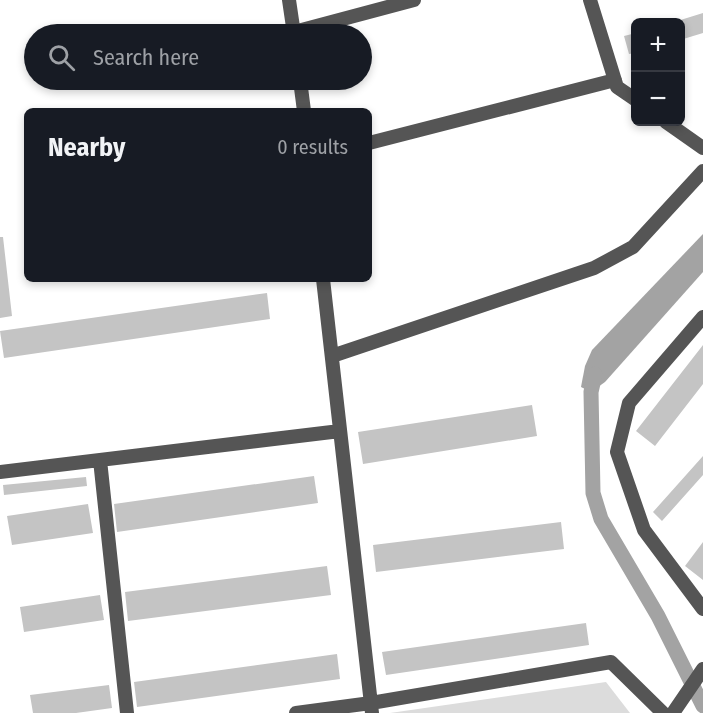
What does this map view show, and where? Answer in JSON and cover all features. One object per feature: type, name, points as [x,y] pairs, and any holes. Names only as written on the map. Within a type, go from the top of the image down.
[{"type":"street","points":[[289,0],[293,24]]},
{"type":"street","points":[[327,24],[414,0]]},
{"type":"street","points":[[590,0],[615,80],[618,87],[631,96]]},
{"type":"street","points":[[372,142],[615,80]]},
{"type":"street","points":[[301,90],[304,108]]},
{"type":"street","points":[[672,126],[703,148]]},
{"type":"street","points":[[332,356],[594,268],[633,247],[703,171]]},
{"type":"street","points":[[323,282],[372,708]]},
{"type":"street","points":[[703,317],[629,403],[617,452],[644,530],[703,609]]},
{"type":"street","points":[[0,472],[340,431]]},
{"type":"street","points":[[100,460],[127,713]]},
{"type":"street","points":[[296,713],[372,708],[611,662],[663,713]]},
{"type":"street","points":[[673,713],[703,669]]},
{"type":"shaded area","points":[[703,234],[703,272],[605,382],[591,392],[581,387],[585,366],[592,350]]},
{"type":"shaded area","points":[[606,682],[630,713],[390,713]]},
{"type":"building","points":[[703,13],[703,33],[685,38],[685,19]]},
{"type":"building","points":[[631,34],[631,54],[629,54],[624,36]]},
{"type":"building","points":[[0,237],[3,237],[12,316],[0,318]]},
{"type":"building","points":[[267,293],[270,319],[4,358],[0,331]]},
{"type":"building","points":[[703,345],[703,384],[655,446],[636,431]]},
{"type":"building","points":[[532,405],[537,436],[363,464],[358,432]]},
{"type":"building","points":[[703,456],[703,475],[662,521],[653,512]]},
{"type":"building","points":[[314,476],[318,503],[117,532],[114,504]]},
{"type":"building","points":[[86,477],[87,486],[4,495],[3,485]]},
{"type":"building","points":[[88,504],[93,533],[12,545],[7,516]]},
{"type":"building","points":[[561,522],[564,549],[376,572],[373,545]]},
{"type":"building","points":[[703,542],[703,580],[685,566]]},
{"type":"building","points":[[327,566],[331,595],[128,621],[125,592]]},
{"type":"building","points":[[100,595],[104,620],[24,632],[20,607]]},
{"type":"building","points":[[586,623],[589,645],[386,675],[382,652]]},
{"type":"building","points":[[337,654],[340,679],[137,707],[134,682]]},
{"type":"building","points":[[109,685],[112,708],[76,713],[33,713],[30,695]]},
{"type":"waterway","points":[[595,374],[591,392],[593,493],[601,519],[658,616],[703,706]]}]
